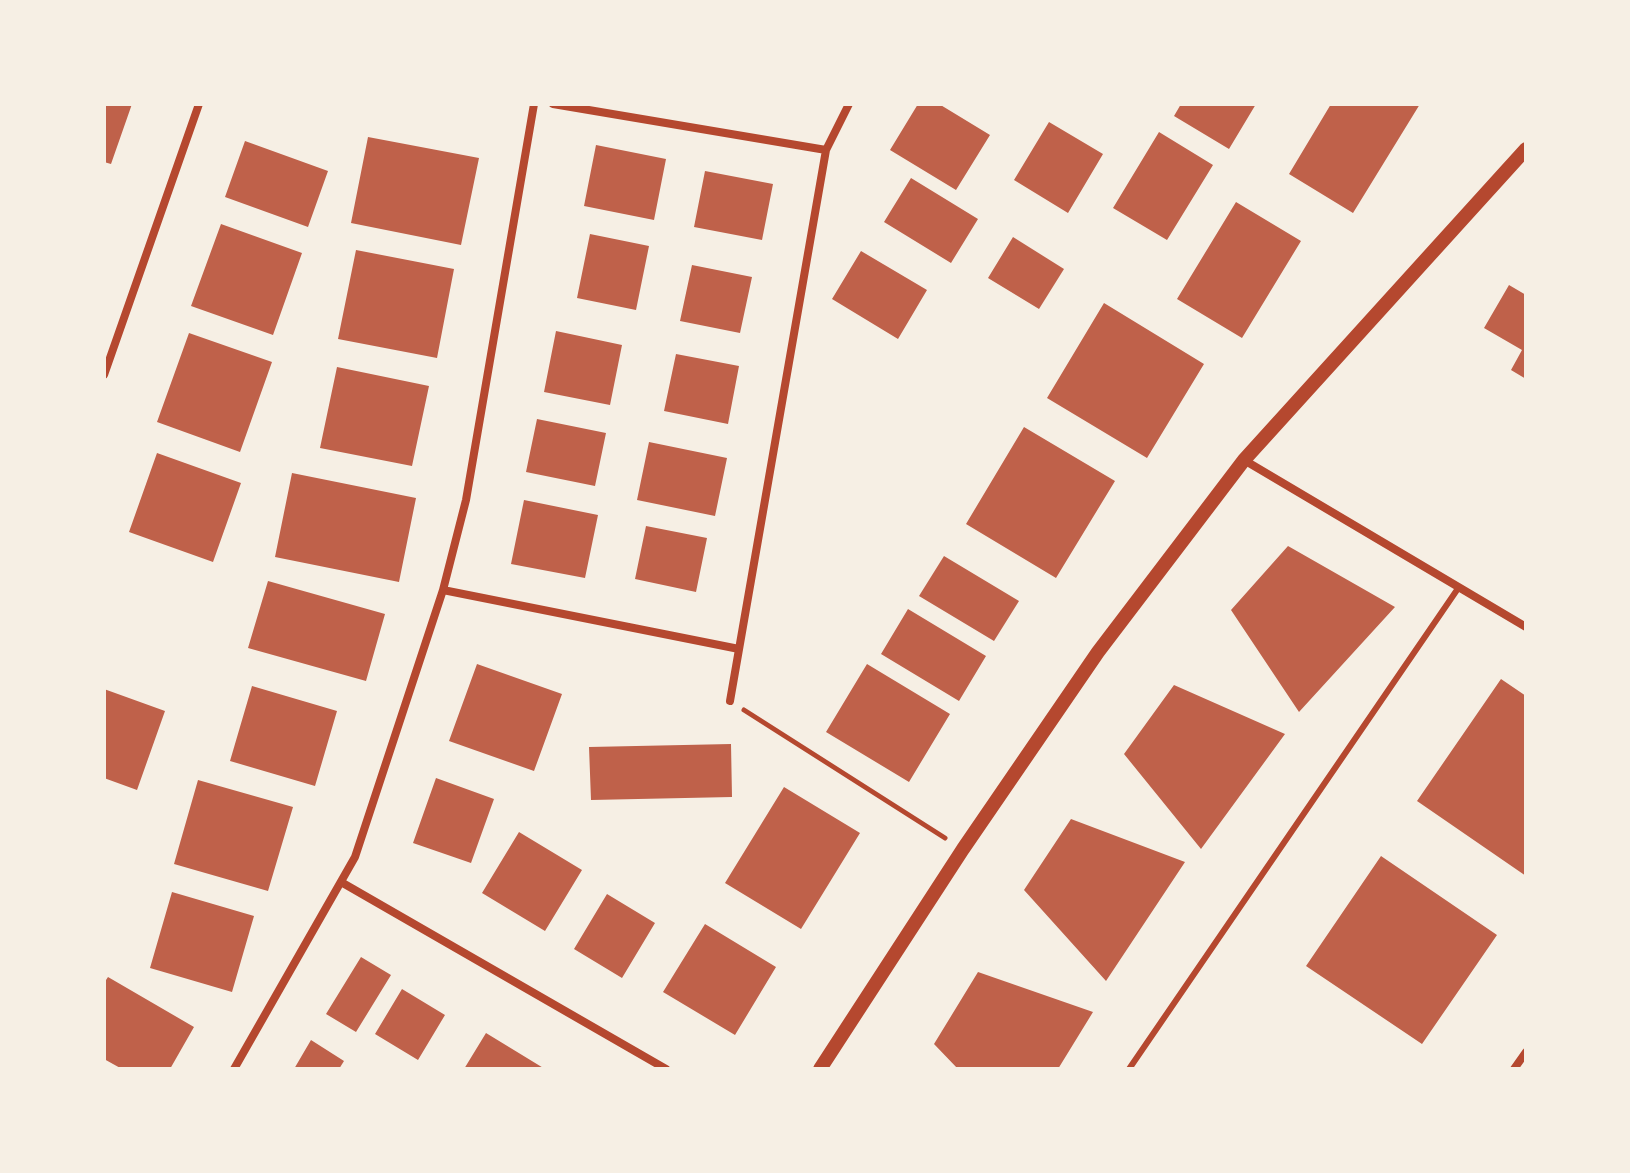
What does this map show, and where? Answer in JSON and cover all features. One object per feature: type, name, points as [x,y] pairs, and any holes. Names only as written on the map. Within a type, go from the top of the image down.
[{"type":"street","points":[[104,375],[199,104]]},
{"type":"street","points":[[234,1069],[355,857],[443,590],[466,500],[534,104]]},
{"type":"street","points":[[553,104],[826,150]]},
{"type":"street","points":[[730,701],[826,150],[849,104]]},
{"type":"street","points":[[820,1069],[963,849],[1098,652],[1244,460],[1526,149]]},
{"type":"street","points":[[1244,460],[1526,627]]},
{"type":"street","points":[[443,590],[739,649]]},
{"type":"street","points":[[341,882],[666,1069]]},
{"type":"street","points":[[1514,1069],[1526,1052]]},
{"type":"lane","points":[[1129,1069],[1459,587]]},
{"type":"path","points":[[730,701],[963,849]]},
{"type":"building","points":[[104,104],[132,104],[111,164],[104,162]]},
{"type":"building","points":[[918,104],[939,104],[990,135],[956,190],[890,150]]},
{"type":"building","points":[[1181,104],[1256,104],[1229,149],[1174,116]]},
{"type":"building","points":[[1331,104],[1420,104],[1353,213],[1289,174]]},
{"type":"building","points":[[1049,122],[1103,154],[1068,213],[1014,180]]},
{"type":"building","points":[[1159,132],[1213,165],[1167,240],[1113,208]]},
{"type":"building","points":[[368,137],[479,158],[461,245],[351,223]]},
{"type":"building","points":[[245,141],[328,171],[308,227],[225,197]]},
{"type":"building","points":[[596,145],[666,159],[654,220],[584,206]]},
{"type":"building","points":[[705,171],[773,184],[762,240],[694,227]]},
{"type":"building","points":[[911,178],[978,219],[951,263],[884,222]]},
{"type":"building","points":[[1236,202],[1301,241],[1242,338],[1177,299]]},
{"type":"building","points":[[221,224],[302,253],[273,335],[191,306]]},
{"type":"building","points":[[590,234],[649,246],[636,310],[577,298]]},
{"type":"building","points":[[1013,237],[1064,269],[1039,309],[988,278]]},
{"type":"building","points":[[356,250],[454,269],[437,358],[338,339]]},
{"type":"building","points":[[861,251],[927,290],[898,339],[832,299]]},
{"type":"building","points":[[692,265],[752,277],[740,333],[680,321]]},
{"type":"building","points":[[1509,285],[1526,295],[1526,379],[1511,370],[1522,350],[1484,328]]},
{"type":"building","points":[[1104,303],[1204,364],[1147,458],[1047,398]]},
{"type":"building","points":[[556,331],[622,345],[610,405],[544,392]]},
{"type":"building","points":[[189,333],[272,362],[240,452],[157,422]]},
{"type":"building","points":[[676,354],[739,366],[728,424],[664,411]]},
{"type":"building","points":[[337,367],[429,386],[412,466],[320,448]]},
{"type":"building","points":[[537,419],[606,433],[595,486],[526,472]]},
{"type":"building","points":[[1024,427],[1115,481],[1056,578],[966,524]]},
{"type":"building","points":[[649,442],[727,458],[715,516],[637,500]]},
{"type":"building","points":[[157,453],[241,483],[213,562],[129,532]]},
{"type":"building","points":[[292,473],[416,498],[399,582],[275,557]]},
{"type":"building","points":[[524,500],[598,515],[585,578],[511,564]]},
{"type":"building","points":[[646,526],[707,538],[696,592],[635,579]]},
{"type":"building","points":[[1288,546],[1395,607],[1299,712],[1231,610]]},
{"type":"building","points":[[944,556],[1019,601],[994,641],[919,596]]},
{"type":"building","points":[[268,581],[385,614],[366,681],[248,648]]},
{"type":"building","points":[[908,609],[986,656],[959,701],[881,654]]},
{"type":"building","points":[[477,664],[562,694],[534,771],[449,741]]},
{"type":"building","points":[[867,664],[950,714],[909,782],[826,732]]},
{"type":"building","points":[[1501,679],[1526,696],[1526,876],[1417,801]]},
{"type":"building","points":[[1174,685],[1285,734],[1201,849],[1124,754]]},
{"type":"building","points":[[252,686],[337,711],[315,786],[230,761]]},
{"type":"building","points":[[104,689],[165,711],[137,790],[104,778]]},
{"type":"building","points":[[731,744],[732,797],[591,800],[589,747]]},
{"type":"building","points":[[436,778],[494,799],[471,863],[413,843]]},
{"type":"building","points":[[198,780],[293,807],[268,891],[174,864]]},
{"type":"building","points":[[784,787],[860,833],[801,929],[725,883]]},
{"type":"building","points":[[1071,819],[1185,862],[1106,981],[1024,890]]},
{"type":"building","points":[[519,832],[582,870],[545,931],[482,893]]},
{"type":"building","points":[[1381,856],[1497,935],[1422,1044],[1306,966]]},
{"type":"building","points":[[172,892],[254,916],[232,992],[150,968]]},
{"type":"building","points":[[607,894],[655,923],[622,978],[574,949]]},
{"type":"building","points":[[705,924],[776,967],[735,1035],[663,992]]},
{"type":"building","points":[[361,957],[391,975],[356,1032],[326,1014]]},
{"type":"building","points":[[978,972],[1093,1012],[1058,1069],[958,1069],[934,1044]]},
{"type":"building","points":[[108,977],[194,1027],[170,1069],[122,1069],[104,1059],[104,983]]},
{"type":"building","points":[[402,989],[445,1015],[418,1060],[375,1034]]},
{"type":"building","points":[[486,1033],[545,1069],[464,1069]]},
{"type":"building","points":[[311,1040],[344,1061],[339,1069],[294,1069]]}]
